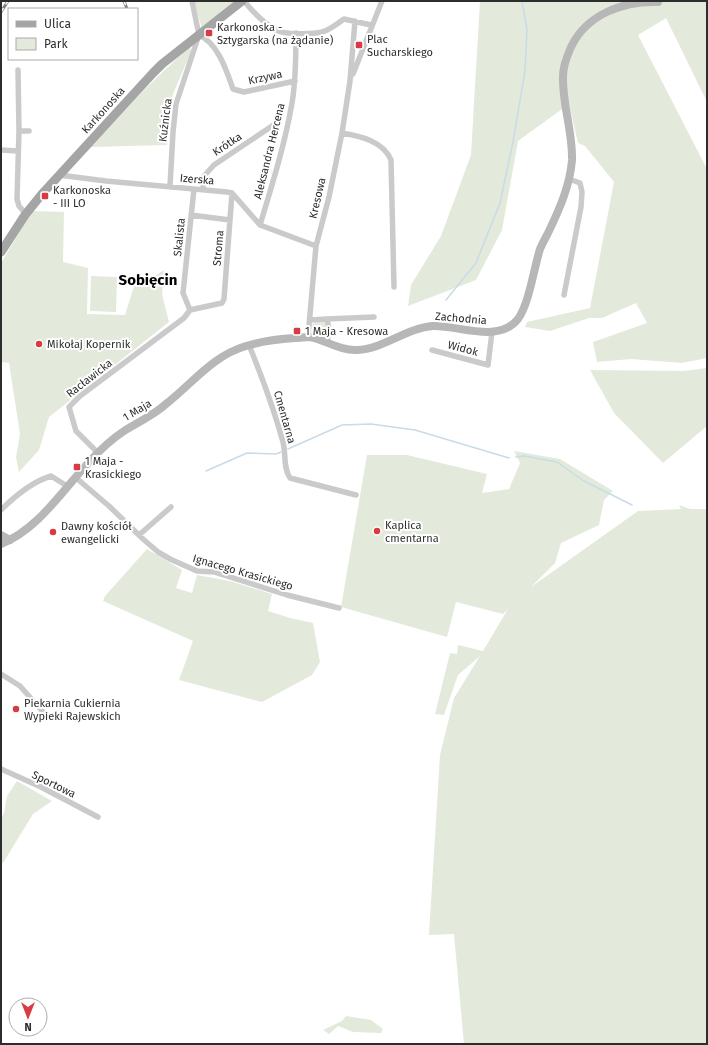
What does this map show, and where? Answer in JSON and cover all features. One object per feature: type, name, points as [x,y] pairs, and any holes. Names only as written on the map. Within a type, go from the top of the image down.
[{"type":"main road","name":"Karkonoska","points":[[1,252],[25,213],[162,64],[243,1]]},
{"type":"street","points":[[192,1],[199,35]]},
{"type":"street","points":[[243,1],[254,13],[278,32],[324,32],[344,19],[371,25]]},
{"type":"street","points":[[350,82],[371,25],[382,1]]},
{"type":"street","name":"Zachodnia","points":[[308,337],[346,350],[366,349],[386,343],[420,328],[429,326],[445,326],[492,332],[503,330],[517,321],[524,308],[541,246],[565,194],[569,179],[572,159],[563,74],[568,54],[578,35],[591,22],[615,8],[632,4],[658,2]]},
{"type":"street","points":[[350,82],[355,21]]},
{"type":"street","name":"Aleksandra Hercena","points":[[260,225],[286,133],[295,81],[296,33]]},
{"type":"street","name":"Krzywa","points":[[199,35],[209,41],[218,55],[225,67],[233,90],[244,92],[295,81]]},
{"type":"street","name":"Kuźnicka","points":[[170,186],[176,104],[199,35]]},
{"type":"street","points":[[18,70],[19,131],[17,199],[18,206],[25,213]]},
{"type":"street","name":"Kresowa","points":[[308,337],[316,246],[329,196],[342,133],[350,82]]},
{"type":"street","name":"Krótka","points":[[203,190],[204,176],[214,165],[275,124]]},
{"type":"street","points":[[19,131],[29,131]]},
{"type":"street","points":[[342,133],[362,137],[374,143],[385,150],[391,160],[394,287]]},
{"type":"street","points":[[1,150],[18,151]]},
{"type":"street","name":"Izerska","points":[[59,175],[227,192],[232,194]]},
{"type":"street","points":[[564,295],[579,218],[582,192],[580,183],[569,179]]},
{"type":"street","name":"Skalista","points":[[190,310],[183,293],[194,189]]},
{"type":"street","points":[[232,194],[260,225],[316,246]]},
{"type":"street","name":"Stroma","points":[[190,310],[222,303],[224,298],[232,194]]},
{"type":"street","points":[[191,215],[230,220]]},
{"type":"street","name":"Racławicka","points":[[98,452],[76,431],[69,407],[80,396],[184,318],[190,310]]},
{"type":"street","points":[[310,320],[374,317]]},
{"type":"street","points":[[327,343],[329,329],[328,319]]},
{"type":"street","name":"Widok","points":[[432,350],[488,365],[492,332]]},
{"type":"street","name":"1 Maja","points":[[1,544],[10,540],[31,526],[98,452],[108,443],[125,430],[166,405],[192,380],[213,363],[232,351],[249,345],[265,341],[308,337]]},
{"type":"street","name":"Cmentarna","points":[[249,345],[266,389],[284,444],[287,474],[294,480],[356,495]]},
{"type":"street","points":[[1,510],[12,499],[38,480],[51,476],[67,486]]},
{"type":"street","name":"Ignacego Krasickiego","points":[[75,477],[102,499],[158,552],[170,559],[196,571],[214,572],[287,596],[339,608]]},
{"type":"street","points":[[139,535],[171,508]]},
{"type":"street","points":[[1,535],[10,540]]},
{"type":"street","points":[[1,674],[20,686],[44,713]]},
{"type":"street","name":"Sportowa","points":[[1,770],[41,786],[98,817]]},
{"type":"green space","points":[[194,1],[238,1],[202,29]]},
{"type":"green space","points":[[480,1],[707,1],[707,102],[666,18],[638,35],[707,169],[707,358],[682,363],[631,359],[597,362],[593,342],[647,323],[636,303],[602,318],[589,318],[550,331],[525,327],[527,322],[590,308],[614,182],[585,146],[578,143],[569,104],[518,141],[502,230],[476,280],[408,306],[411,285],[441,236],[471,155]]},
{"type":"green space","points":[[190,46],[191,52],[173,94],[167,129],[167,145],[91,147],[145,89]]},
{"type":"green space","points":[[32,211],[64,212],[63,262],[88,268],[87,314],[125,315],[136,280],[153,277],[164,270],[162,294],[169,322],[49,417],[39,450],[19,472],[16,457],[20,434],[9,363],[1,362],[1,263]]},
{"type":"green space","points":[[91,276],[117,277],[116,312],[90,311]]},
{"type":"green space","points":[[323,321],[327,325],[327,331],[324,331],[322,334],[316,333],[314,327],[311,326],[312,324]]},
{"type":"green space","points":[[707,368],[707,426],[663,463],[614,413],[590,370],[684,371]]},
{"type":"green space","points":[[514,451],[560,459],[613,491],[604,500],[599,525],[561,543],[555,563],[531,587],[638,511],[681,509],[679,505],[690,509],[707,509],[707,1044],[464,1044],[454,934],[429,935],[440,755],[454,698],[480,656],[458,675],[444,715],[435,714],[450,653],[457,654],[458,645],[483,651],[508,609],[503,614],[456,602],[447,637],[341,607],[367,455],[407,455],[487,474],[482,493],[509,489],[520,463]]},
{"type":"green space","points":[[147,549],[182,570],[176,588],[192,593],[197,575],[230,581],[272,594],[268,611],[313,623],[320,662],[312,675],[262,702],[179,680],[193,641],[103,601],[105,596]]},
{"type":"green space","points":[[17,781],[52,801],[33,814],[3,863],[1,862],[1,819],[4,813],[7,796]]},
{"type":"green space","points":[[346,1016],[371,1020],[383,1029],[381,1033],[353,1032],[338,1026],[329,1034],[323,1030],[342,1021]]},
{"type":"waterway","points":[[446,300],[476,263],[500,203],[513,142],[525,71],[527,30],[522,1]]},
{"type":"waterway","points":[[288,449],[342,425],[371,424],[415,430],[509,458]]},
{"type":"waterway","points":[[206,471],[247,453],[276,454],[281,452]]},
{"type":"waterway","points":[[516,457],[524,456],[557,462],[584,481],[632,505]]},
{"type":"railway","points":[[1,12],[8,1]]},
{"type":"railway","points":[[124,1],[127,8]]},
{"type":"place","name":"Karkonoska - Sztygarska (na żądanie)","points":[[209,33]]},
{"type":"place","name":"Plac Sucharskiego","points":[[359,45]]},
{"type":"place","name":"Karkonoska - III LO","points":[[45,196]]},
{"type":"place","name":"1 Maja - Kresowa","points":[[297,331]]},
{"type":"place","name":"Mikołaj Kopernik","points":[[39,344]]},
{"type":"place","name":"1 Maja - Krasickiego","points":[[77,467]]},
{"type":"place","name":"Kaplica cmentarna","points":[[377,531]]},
{"type":"place","name":"Dawny kościół ewangelicki","points":[[53,532]]},
{"type":"place","name":"Piekarnia Cukiernia Wypieki Rajewskich","points":[[16,709]]},
{"type":"district","name":"Sobięcin","points":[[148,280]]}]
